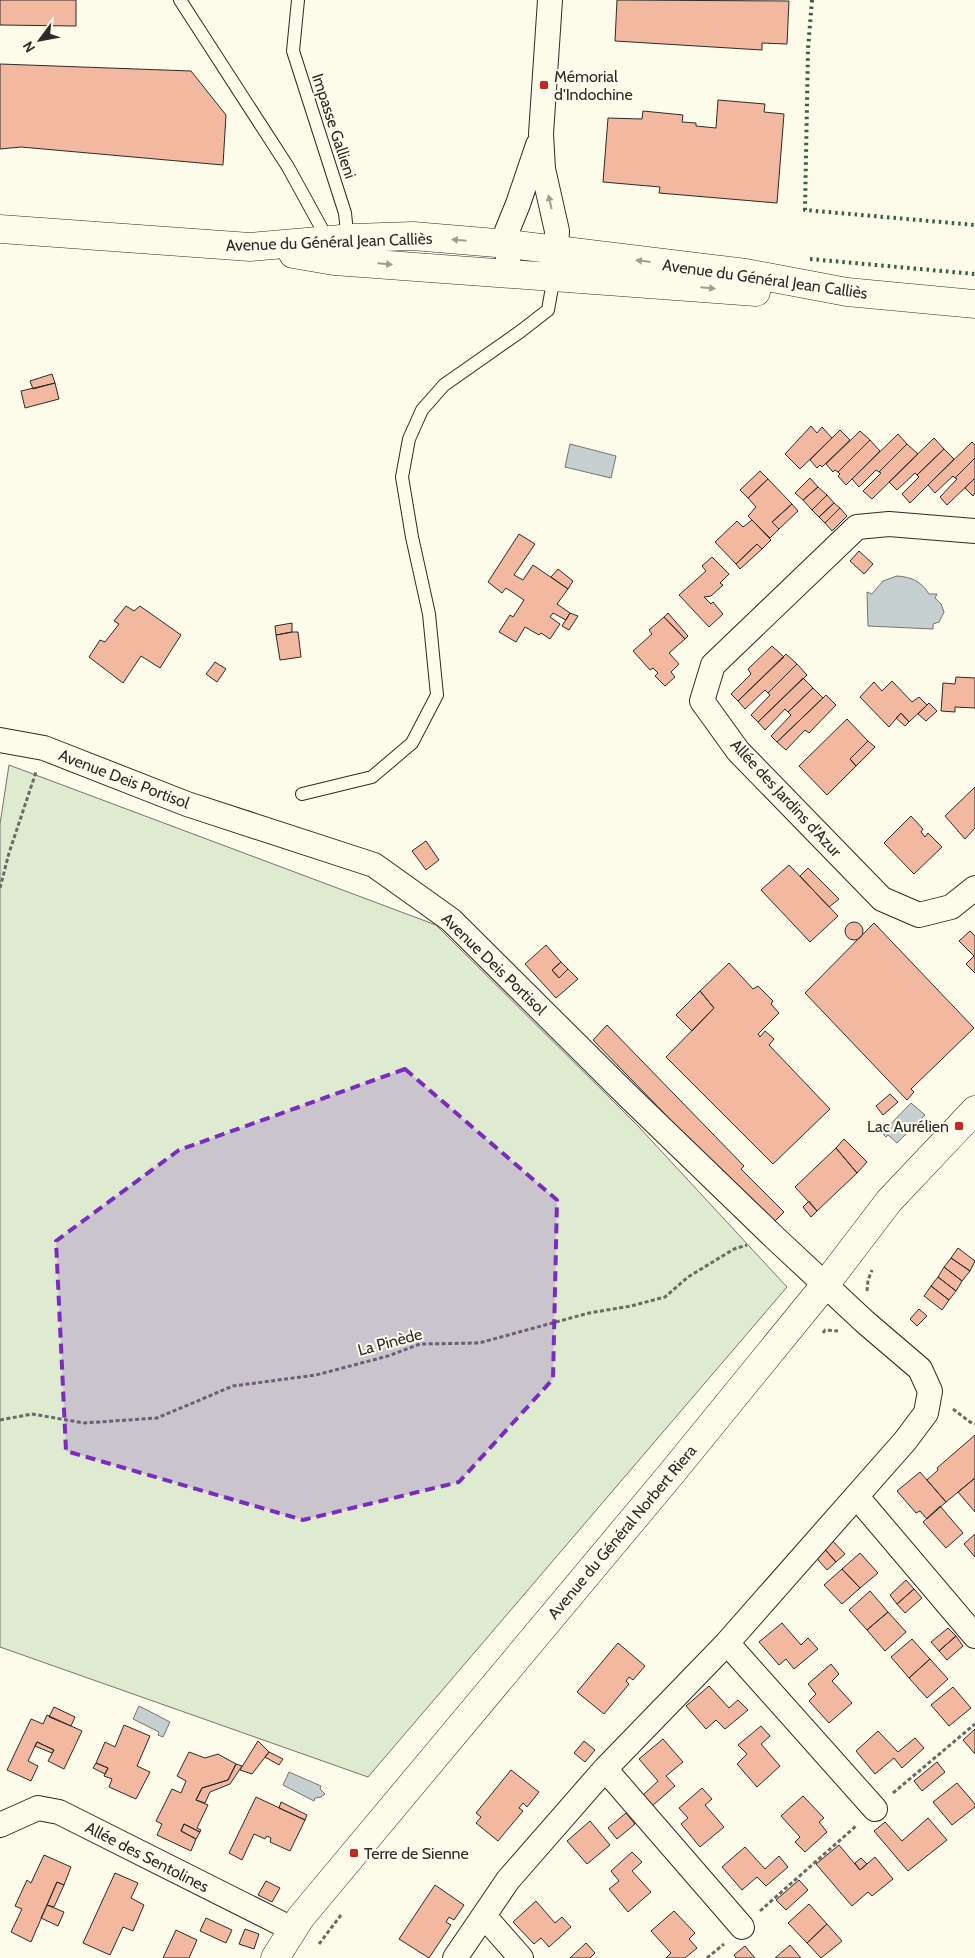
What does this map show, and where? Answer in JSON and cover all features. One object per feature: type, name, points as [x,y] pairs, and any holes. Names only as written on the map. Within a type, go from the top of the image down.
[{"type":"main road","name":"Avenue du Général Jean Calliès","points":[[0,229],[250,247],[341,250],[413,236],[508,244],[555,263],[745,292],[847,292],[975,304]]},
{"type":"main road","points":[[341,250],[508,274],[555,263]]},
{"type":"main road","name":"Avenue du Général Norbert Riera","points":[[275,1958],[292,1930],[354,1853],[671,1474],[825,1285],[889,1201],[975,1110]]},
{"type":"street","points":[[550,0],[541,134],[543,169],[557,230],[555,263]]},
{"type":"street","points":[[508,274],[507,230],[518,204],[541,134]]},
{"type":"street","name":"Allée des Jardins d'Azur","points":[[975,531],[889,524],[857,527],[713,665],[702,701],[738,751],[882,899],[919,915],[951,906],[975,888]]},
{"type":"street","name":"Avenue Deis Portisol","points":[[0,740],[44,748],[187,804],[374,865],[451,920],[625,1093],[775,1238],[864,1321],[920,1369],[930,1391],[926,1413],[905,1441],[857,1497]]},
{"type":"street","points":[[455,1958],[508,1880],[605,1769],[727,1643],[857,1497],[975,1636]]},
{"type":"street","points":[[727,1643],[875,1808]]},
{"type":"street","points":[[605,1769],[742,1927]]},
{"type":"street","name":"Allée des Sentolines","points":[[0,1825],[38,1808],[59,1812],[292,1930]]},
{"type":"street","points":[[484,1916],[521,1958]]},
{"type":"lane","points":[[180,0],[341,250]]},
{"type":"lane","name":"Impasse Gallieni","points":[[298,0],[293,51],[345,212],[341,250]]},
{"type":"lane","points":[[302,794],[372,777],[412,743],[437,695],[429,614],[412,537],[402,477],[409,439],[422,410],[444,386],[548,310],[555,263]]},
{"type":"path","points":[[0,888],[9,853],[44,748]]},
{"type":"path","name":"La Pinède","points":[[0,1420],[32,1414],[84,1423],[157,1418],[233,1386],[316,1375],[388,1356],[420,1344],[479,1343],[589,1313],[631,1306],[664,1297],[688,1277],[734,1249],[775,1238]]},
{"type":"path","points":[[864,1321],[868,1280],[874,1266]]},
{"type":"path","points":[[707,1958],[875,1808],[975,1724]]},
{"type":"highlighted area","points":[[405,1069],[557,1200],[553,1379],[459,1482],[303,1520],[66,1451],[56,1241],[179,1150]]},
{"type":"green space","points":[[9,765],[436,925],[638,1126],[787,1287],[368,1777],[0,1647],[0,824]]},
{"type":"shaded area","points":[[570,444],[616,456],[611,478],[565,467]]},
{"type":"shaded area","points":[[897,576],[915,580],[929,594],[937,594],[935,598],[941,604],[944,612],[939,622],[933,624],[933,629],[868,626],[867,592],[872,594],[883,581]]},
{"type":"shaded area","points":[[911,1103],[925,1115],[897,1143],[888,1135],[886,1137],[882,1133]]},
{"type":"shaded area","points":[[139,1706],[170,1722],[163,1737],[158,1735],[159,1732],[133,1719]]},
{"type":"shaded area","points":[[289,1772],[321,1786],[320,1789],[325,1794],[315,1798],[314,1801],[283,1785]]},
{"type":"building","points":[[0,0],[76,0],[76,26],[0,25]]},
{"type":"building","points":[[617,0],[789,1],[787,44],[762,43],[762,50],[615,41]]},
{"type":"building","points":[[0,64],[191,71],[226,115],[223,165],[21,147],[0,149]]},
{"type":"building","points":[[718,100],[765,104],[764,112],[784,114],[777,203],[659,193],[660,187],[603,182],[608,118],[642,119],[643,111],[683,115],[682,122],[696,123],[696,126],[716,128]]},
{"type":"building","points":[[52,374],[55,383],[33,389],[30,381]]},
{"type":"building","points":[[55,383],[59,399],[25,408],[21,391]]},
{"type":"building","points":[[811,426],[817,433],[822,427],[832,438],[800,469],[785,454]]},
{"type":"building","points":[[840,430],[850,440],[822,467],[820,465],[817,468],[810,460]]},
{"type":"building","points":[[860,431],[870,440],[838,472],[835,470],[833,472],[826,464]]},
{"type":"building","points":[[898,434],[907,444],[879,472],[876,470],[859,487],[852,479]]},
{"type":"building","points":[[934,438],[944,449],[917,475],[915,473],[897,490],[889,482]]},
{"type":"building","points":[[870,440],[880,451],[846,485],[838,476],[840,474],[838,472]]},
{"type":"building","points":[[972,442],[975,445],[975,458],[955,478],[953,476],[935,493],[928,485]]},
{"type":"building","points":[[907,444],[918,454],[872,499],[863,491]]},
{"type":"building","points":[[944,449],[954,459],[910,503],[902,494],[919,477],[917,475]]},
{"type":"building","points":[[975,458],[975,478],[947,505],[940,497],[957,479],[955,478]]},
{"type":"building","points":[[760,471],[768,479],[748,498],[740,490]]},
{"type":"building","points":[[810,478],[818,487],[803,500],[795,493]]},
{"type":"building","points":[[975,478],[975,493],[973,496],[965,488]]},
{"type":"building","points":[[768,479],[792,504],[772,522],[779,529],[770,538],[748,516],[756,507],[748,498]]},
{"type":"building","points":[[818,487],[827,495],[812,510],[803,500]]},
{"type":"building","points":[[827,495],[834,503],[819,517],[812,510]]},
{"type":"building","points":[[834,503],[840,508],[825,523],[819,517]]},
{"type":"building","points":[[792,504],[798,511],[779,529],[772,522]]},
{"type":"building","points":[[840,508],[847,516],[832,531],[825,523]]},
{"type":"building","points":[[752,520],[771,540],[762,549],[757,544],[736,564],[715,542],[737,521],[743,527]]},
{"type":"building","points":[[519,534],[535,544],[514,575],[523,580],[533,565],[568,589],[557,604],[570,613],[566,620],[553,613],[550,617],[560,624],[550,639],[541,633],[539,635],[525,627],[516,642],[499,632],[510,615],[513,617],[524,600],[506,588],[502,593],[488,582]]},
{"type":"building","points":[[757,544],[762,549],[740,569],[736,564]]},
{"type":"building","points":[[859,551],[873,564],[864,574],[850,561]]},
{"type":"building","points":[[712,557],[729,574],[720,583],[723,585],[711,596],[704,597],[711,604],[713,602],[723,614],[709,627],[679,595],[706,571],[702,566]]},
{"type":"building","points":[[558,569],[573,581],[568,589],[551,577]]},
{"type":"building","points":[[126,606],[134,611],[140,606],[181,635],[160,668],[141,656],[123,683],[89,657],[100,640],[105,642],[119,624],[114,621]]},
{"type":"building","points":[[570,613],[578,616],[569,630],[562,626]]},
{"type":"building","points":[[668,613],[688,636],[685,639],[664,617]]},
{"type":"building","points":[[664,617],[685,639],[669,653],[679,664],[671,672],[675,677],[665,686],[655,676],[658,673],[653,668],[650,670],[633,651],[652,634],[649,630]]},
{"type":"building","points":[[292,623],[292,632],[276,635],[275,626]]},
{"type":"building","points":[[298,632],[301,657],[280,660],[276,635]]},
{"type":"building","points":[[772,646],[784,657],[738,701],[731,694],[751,674],[748,669]]},
{"type":"building","points":[[786,654],[797,664],[768,693],[765,690],[745,709],[738,701]]},
{"type":"building","points":[[215,662],[226,669],[217,682],[206,674]]},
{"type":"building","points":[[797,664],[807,675],[758,722],[751,715],[770,695],[768,693]]},
{"type":"building","points":[[956,677],[975,678],[975,708],[955,707],[955,712],[941,711],[943,683],[955,684]]},
{"type":"building","points":[[803,678],[813,688],[788,712],[785,709],[765,730],[758,722]]},
{"type":"building","points":[[892,681],[912,702],[919,697],[927,705],[909,722],[901,713],[889,727],[860,697],[874,682],[882,691]]},
{"type":"building","points":[[813,688],[823,698],[777,742],[771,736],[791,715],[788,712]]},
{"type":"building","points":[[826,695],[836,705],[809,733],[805,730],[786,750],[777,742]]},
{"type":"building","points":[[929,703],[937,711],[926,721],[918,714]]},
{"type":"building","points":[[901,713],[909,722],[905,726],[896,718]]},
{"type":"building","points":[[847,719],[868,741],[850,759],[856,766],[827,795],[799,766]]},
{"type":"building","points":[[868,741],[875,747],[856,766],[850,759]]},
{"type":"building","points":[[975,787],[975,828],[965,839],[945,816]]},
{"type":"building","points":[[911,816],[923,829],[921,832],[925,837],[928,833],[942,847],[914,874],[884,843]]},
{"type":"building","points":[[426,841],[439,860],[426,870],[412,851]]},
{"type":"building","points":[[789,865],[838,916],[810,942],[761,890]]},
{"type":"building","points":[[808,868],[839,899],[829,907],[800,876]]},
{"type":"building","points":[[854,922],[860,925],[863,931],[860,937],[854,940],[848,937],[845,931],[848,925]]},
{"type":"building","points":[[874,923],[974,1028],[911,1089],[914,1092],[907,1100],[805,993]]},
{"type":"building","points":[[970,931],[975,936],[975,973],[966,964],[974,956],[959,941]]},
{"type":"building","points":[[546,945],[561,962],[552,970],[559,978],[568,969],[578,979],[556,998],[525,964]]},
{"type":"building","points":[[561,962],[568,969],[559,978],[552,970]]},
{"type":"building","points":[[729,963],[753,989],[758,986],[773,1001],[771,1004],[779,1013],[758,1034],[760,1037],[765,1031],[774,1039],[769,1045],[830,1109],[773,1164],[666,1057],[714,1008],[700,991]]},
{"type":"building","points":[[700,991],[714,1008],[692,1031],[676,1015]]},
{"type":"building","points":[[607,1025],[744,1166],[741,1169],[784,1212],[772,1224],[593,1040]]},
{"type":"building","points":[[890,1094],[898,1102],[883,1115],[876,1106]]},
{"type":"building","points":[[844,1139],[867,1162],[857,1173],[836,1148]]},
{"type":"building","points":[[836,1148],[857,1173],[817,1211],[795,1187]]},
{"type":"building","points":[[809,1201],[817,1211],[811,1217],[803,1207]]},
{"type":"building","points":[[958,1248],[975,1261],[970,1271],[951,1258]]},
{"type":"building","points":[[951,1258],[970,1271],[962,1281],[944,1267]]},
{"type":"building","points":[[944,1267],[962,1281],[956,1291],[938,1277]]},
{"type":"building","points":[[938,1277],[956,1291],[949,1300],[931,1286]]},
{"type":"building","points":[[931,1286],[949,1300],[942,1310],[924,1296]]},
{"type":"building","points":[[919,1309],[927,1316],[917,1326],[910,1319]]},
{"type":"building","points":[[975,1435],[975,1478],[946,1502],[927,1480],[938,1470],[937,1468]]},
{"type":"building","points":[[920,1472],[946,1502],[927,1519],[920,1511],[916,1513],[897,1491]]},
{"type":"building","points":[[975,1478],[975,1512],[958,1492]]},
{"type":"building","points":[[940,1506],[963,1533],[946,1548],[923,1522]]},
{"type":"building","points":[[975,1534],[975,1557],[964,1544]]},
{"type":"building","points":[[830,1538],[845,1554],[836,1562],[821,1545]]},
{"type":"building","points":[[821,1545],[836,1562],[827,1570],[812,1553]]},
{"type":"building","points":[[860,1553],[878,1573],[860,1588],[842,1569]]},
{"type":"building","points":[[842,1569],[860,1588],[842,1604],[824,1585]]},
{"type":"building","points":[[906,1580],[914,1589],[897,1604],[890,1595]]},
{"type":"building","points":[[914,1589],[922,1598],[905,1613],[897,1604]]},
{"type":"building","points":[[870,1591],[888,1612],[867,1630],[849,1610]]},
{"type":"building","points":[[888,1612],[906,1632],[885,1651],[867,1630]]},
{"type":"building","points":[[782,1623],[801,1645],[808,1638],[818,1649],[794,1669],[786,1659],[779,1665],[759,1642]]},
{"type":"building","points":[[948,1628],[956,1636],[939,1651],[931,1642]]},
{"type":"building","points":[[956,1636],[963,1646],[947,1660],[939,1651]]},
{"type":"building","points":[[912,1639],[930,1659],[909,1678],[891,1657]]},
{"type":"building","points":[[618,1643],[645,1666],[633,1680],[629,1677],[626,1681],[629,1684],[604,1714],[577,1692]]},
{"type":"building","points":[[930,1659],[948,1679],[927,1698],[909,1678]]},
{"type":"building","points":[[831,1664],[839,1674],[832,1681],[852,1703],[829,1723],[809,1701],[816,1694],[808,1684]]},
{"type":"building","points":[[709,1686],[729,1708],[738,1700],[748,1710],[725,1729],[716,1720],[706,1729],[686,1706]]},
{"type":"building","points":[[953,1687],[971,1708],[949,1726],[931,1705]]},
{"type":"building","points":[[54,1707],[75,1717],[71,1726],[49,1717]]},
{"type":"building","points":[[47,1715],[82,1731],[64,1769],[48,1761],[54,1750],[37,1742],[28,1761],[38,1766],[31,1781],[7,1770],[31,1719],[43,1724]]},
{"type":"building","points":[[124,1725],[150,1736],[137,1766],[150,1772],[136,1799],[109,1787],[112,1779],[104,1776],[108,1768],[96,1763],[105,1742],[115,1747]]},
{"type":"building","points":[[761,1726],[770,1736],[761,1744],[780,1766],[757,1787],[737,1764],[747,1754],[738,1745]]},
{"type":"building","points":[[975,1729],[975,1754],[963,1740]]},
{"type":"building","points":[[878,1731],[898,1752],[915,1738],[924,1748],[902,1768],[894,1758],[875,1774],[856,1751]]},
{"type":"building","points":[[663,1739],[683,1762],[666,1776],[675,1786],[652,1806],[643,1795],[658,1781],[639,1759]]},
{"type":"building","points":[[258,1741],[269,1752],[252,1774],[240,1770]]},
{"type":"building","points":[[584,1741],[595,1750],[585,1762],[574,1753]]},
{"type":"building","points":[[37,1742],[54,1750],[52,1753],[35,1746]]},
{"type":"building","points":[[189,1752],[205,1758],[218,1754],[236,1764],[228,1780],[202,1788],[196,1800],[208,1805],[197,1828],[201,1830],[200,1832],[184,1824],[181,1831],[196,1839],[191,1851],[157,1835],[162,1824],[156,1821],[172,1789],[181,1793],[186,1781],[177,1776]]},
{"type":"building","points":[[269,1752],[283,1759],[279,1765],[265,1757]]},
{"type":"building","points":[[937,1762],[945,1772],[922,1791],[914,1781]]},
{"type":"building","points":[[96,1763],[108,1768],[105,1774],[93,1768]]},
{"type":"building","points":[[236,1764],[242,1766],[230,1784],[210,1792],[205,1803],[196,1800],[202,1788],[228,1780]]},
{"type":"building","points":[[511,1770],[539,1792],[527,1807],[523,1803],[519,1808],[523,1811],[498,1841],[476,1823],[481,1817],[476,1813]]},
{"type":"building","points":[[957,1783],[975,1804],[975,1807],[952,1825],[933,1802]]},
{"type":"building","points":[[702,1788],[712,1799],[705,1805],[724,1827],[700,1847],[681,1824],[688,1818],[679,1808]]},
{"type":"building","points":[[803,1796],[824,1818],[819,1822],[827,1832],[805,1852],[795,1842],[800,1837],[781,1816]]},
{"type":"building","points":[[256,1797],[305,1820],[290,1851],[270,1842],[271,1838],[267,1836],[265,1839],[254,1834],[242,1860],[229,1853]]},
{"type":"building","points":[[281,1802],[307,1815],[305,1820],[279,1808]]},
{"type":"building","points":[[626,1813],[635,1824],[617,1839],[608,1828]]},
{"type":"building","points":[[928,1818],[947,1840],[908,1871],[874,1831],[885,1822],[902,1841]]},
{"type":"building","points":[[590,1821],[610,1845],[587,1864],[567,1841]]},
{"type":"building","points":[[184,1824],[200,1832],[196,1839],[181,1831]]},
{"type":"building","points":[[839,1845],[860,1870],[875,1857],[893,1879],[872,1896],[868,1892],[852,1906],[816,1864]]},
{"type":"building","points":[[745,1847],[765,1869],[779,1856],[788,1867],[766,1886],[757,1877],[742,1890],[722,1867]]},
{"type":"building","points":[[632,1852],[642,1862],[632,1871],[651,1892],[628,1912],[609,1889],[619,1881],[611,1871]]},
{"type":"building","points":[[44,1855],[71,1867],[64,1885],[57,1882],[31,1942],[11,1932],[22,1909],[15,1906],[27,1880],[31,1883]]},
{"type":"building","points":[[861,1858],[867,1864],[860,1870],[855,1863]]},
{"type":"building","points":[[115,1873],[138,1883],[131,1898],[144,1905],[133,1931],[123,1927],[110,1955],[83,1943]]},
{"type":"building","points":[[799,1880],[808,1890],[786,1910],[776,1900]]},
{"type":"building","points":[[266,1881],[280,1888],[272,1902],[258,1895]]},
{"type":"building","points":[[57,1882],[64,1885],[54,1907],[47,1905]]},
{"type":"building","points":[[435,1885],[464,1905],[454,1920],[449,1917],[446,1922],[451,1925],[429,1958],[399,1939]]},
{"type":"building","points":[[536,1901],[555,1923],[562,1917],[571,1927],[549,1947],[541,1938],[534,1944],[513,1922]]},
{"type":"building","points":[[809,1904],[827,1924],[807,1943],[788,1923]]},
{"type":"building","points":[[47,1905],[64,1912],[58,1926],[41,1918]]},
{"type":"building","points":[[674,1911],[695,1933],[689,1939],[697,1948],[685,1958],[666,1958],[671,1953],[651,1931]]},
{"type":"building","points":[[206,1918],[232,1930],[226,1943],[200,1931]]},
{"type":"building","points":[[827,1924],[842,1941],[821,1958],[807,1943]]},
{"type":"building","points":[[245,1929],[259,1934],[254,1949],[239,1944]]},
{"type":"building","points":[[176,1930],[197,1940],[189,1958],[163,1958]]},
{"type":"building","points":[[586,1943],[595,1953],[590,1958],[570,1958]]},
{"type":"building","points":[[790,1945],[801,1958],[775,1958]]},
{"type":"building","points":[[745,1946],[755,1958],[736,1958],[734,1955]]},
{"type":"hedge","points":[[812,0],[808,49],[805,210],[975,225]]},
{"type":"hedge","points":[[810,259],[975,274]]},
{"type":"place","name":"Mémorial d'Indochine","points":[[544,85]]},
{"type":"place","name":"Lac Aurélien","points":[[959,1126]]},
{"type":"place","name":"Terre de Sienne","points":[[354,1853]]}]
